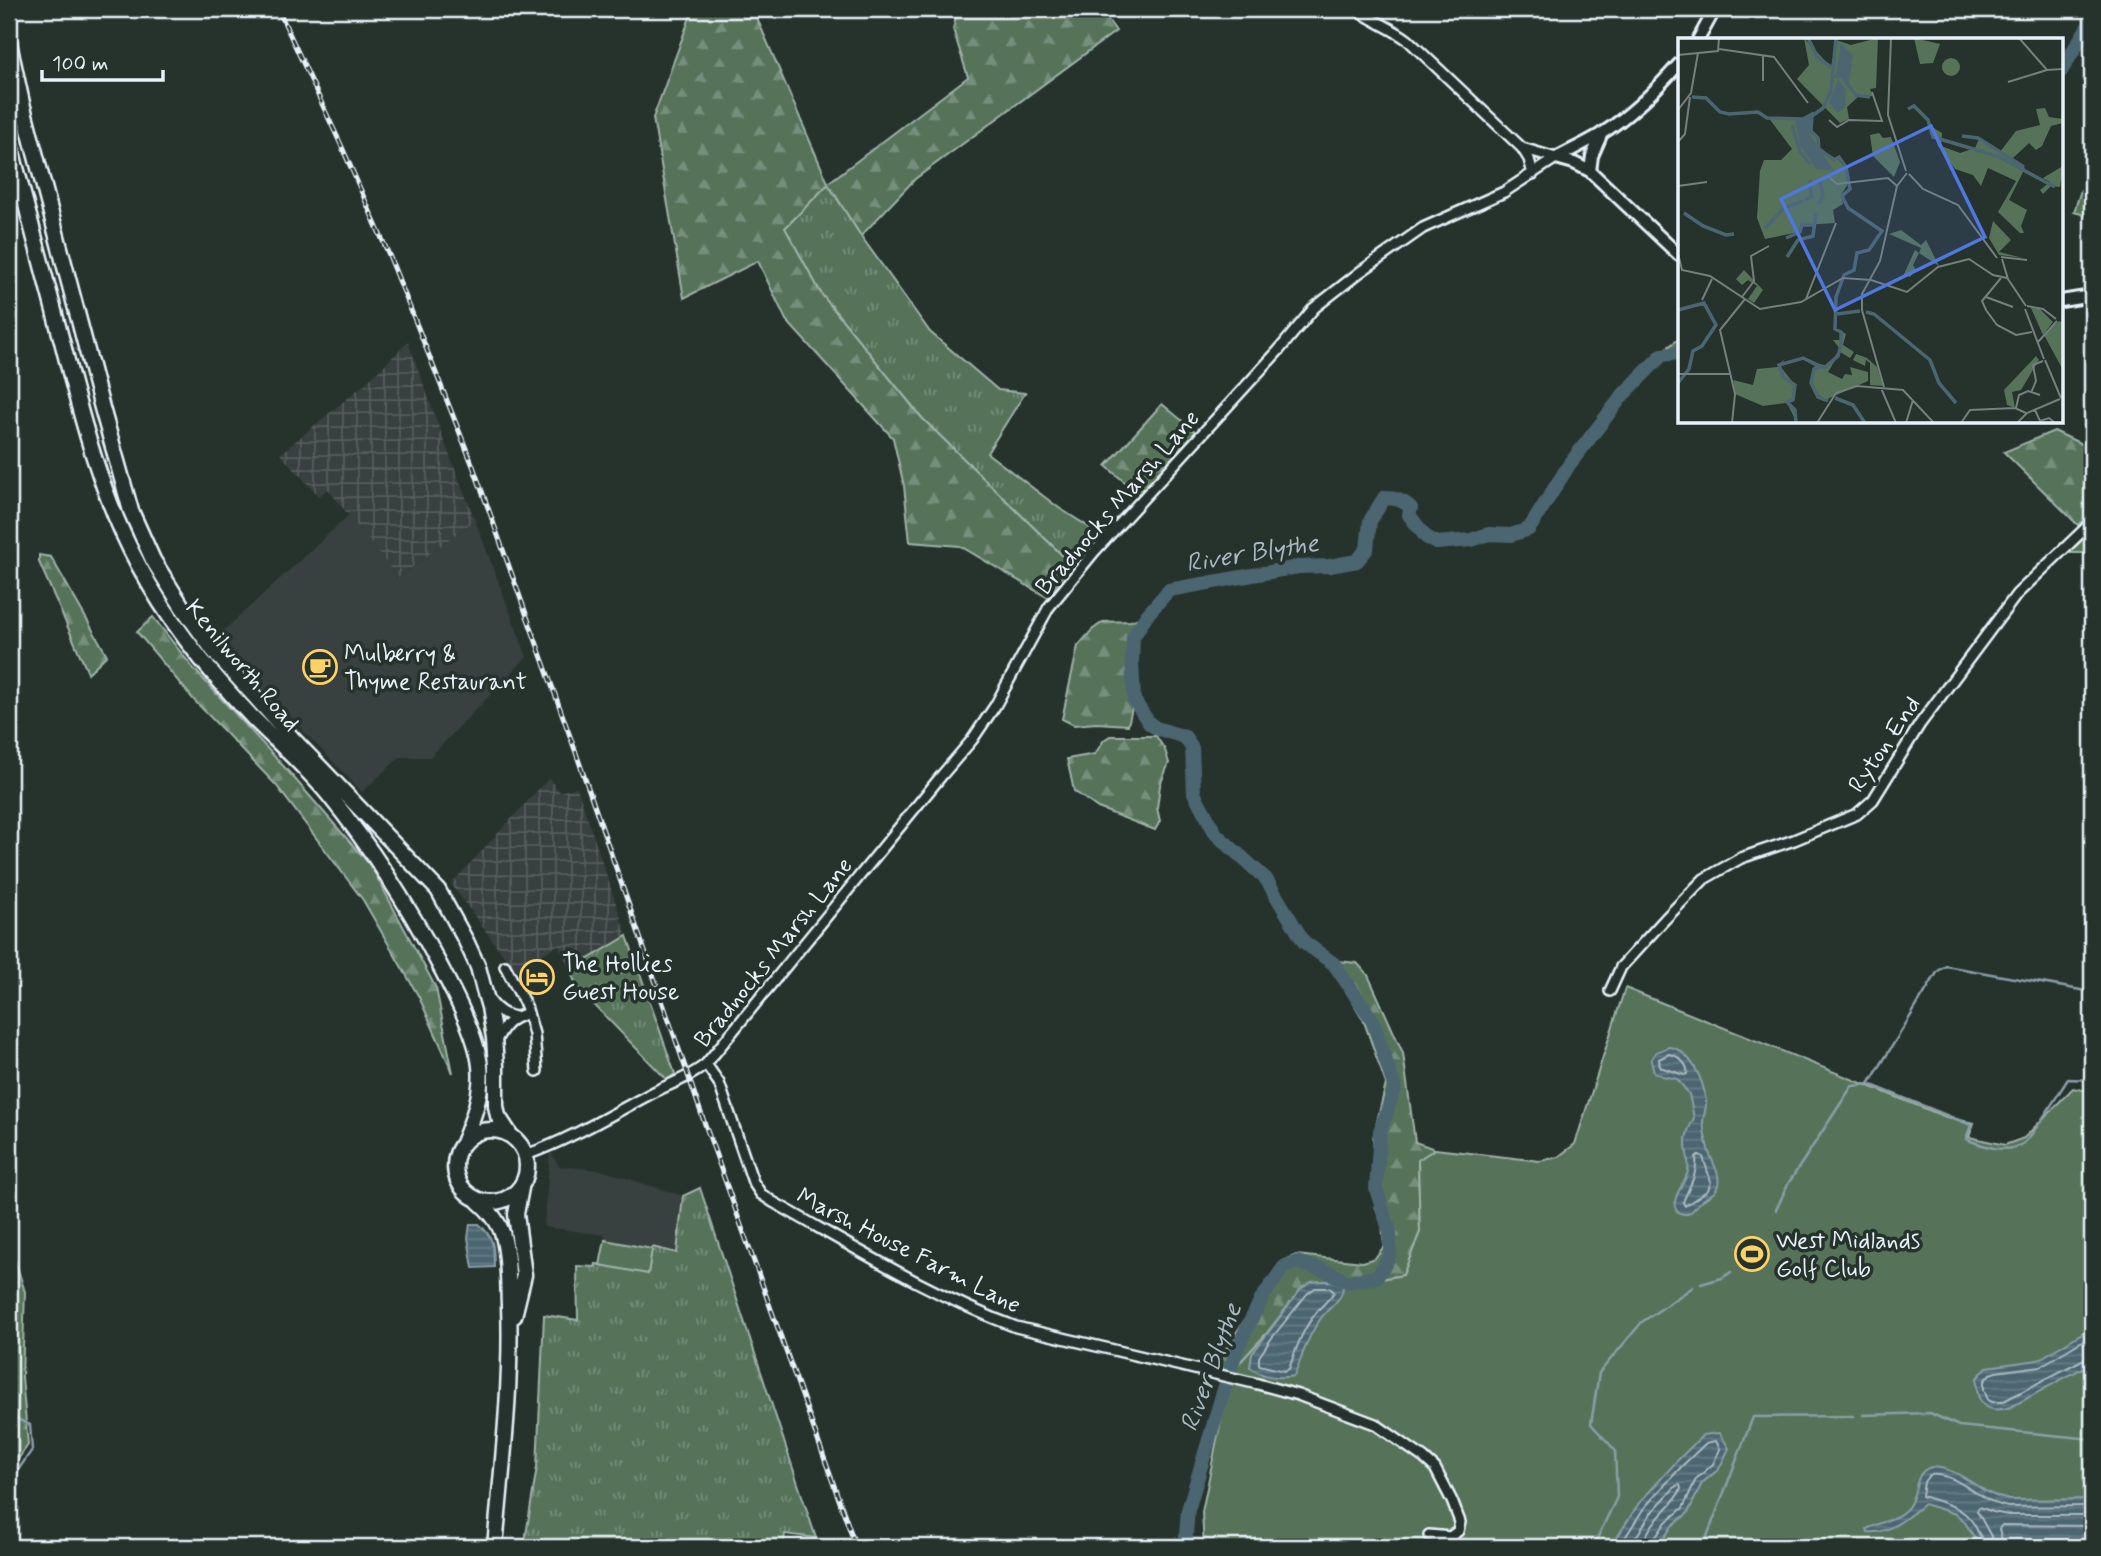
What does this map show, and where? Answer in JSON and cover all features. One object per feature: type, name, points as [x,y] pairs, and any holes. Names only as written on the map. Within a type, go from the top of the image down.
[{"type":"highway","name":"Kenilworth Road","points":[[9,43],[22,103],[109,433],[131,510],[153,560],[213,650],[292,738],[438,890],[478,967],[489,1007],[494,1043],[496,1106],[498,1116],[511,1136]]},
{"type":"highway","name":"Kenilworth Road","points":[[9,141],[81,416],[116,517],[139,566],[169,615],[250,715],[327,793],[381,865],[416,921],[450,985],[475,1045],[480,1067],[475,1115],[463,1143]]},
{"type":"highway","points":[[510,1335],[524,1275],[516,1214],[521,1188],[526,1178],[526,1155],[520,1144],[499,1130],[485,1130],[473,1134],[463,1143],[456,1154],[454,1167],[457,1180],[469,1196],[490,1203],[502,1202],[521,1188]]},
{"type":"highway","points":[[478,1200],[496,1220],[504,1238],[508,1276],[510,1335],[495,1547]]},
{"type":"street","points":[[1356,9],[1368,18],[1391,27],[1408,40],[1522,148],[1529,159],[1533,174]]},
{"type":"street","points":[[1699,38],[1715,9]]},
{"type":"street","points":[[1556,158],[1602,133],[1631,111],[1678,65]]},
{"type":"street","points":[[1590,171],[1592,156],[1602,133]]},
{"type":"street","points":[[1522,148],[1574,163],[1590,171],[1678,255]]},
{"type":"street","name":"Bradnocks Marsh Lane","points":[[526,1155],[549,1147],[693,1074],[706,1064],[972,740],[995,706],[1049,607],[1094,552],[1279,350],[1314,308],[1423,228],[1504,192],[1556,158]]},
{"type":"street","points":[[2062,301],[2092,296]]},
{"type":"street","name":"Ryton End","points":[[1610,991],[1621,967],[1704,879],[1741,858],[1857,814],[1873,800],[1920,724],[2017,594],[2092,522]]},
{"type":"street","points":[[505,966],[526,1006],[534,1034],[537,1071]]},
{"type":"street","name":"Kenilworth Road","points":[[484,990],[496,1009],[507,1016],[515,1017]]},
{"type":"street","points":[[494,1043],[505,1025],[515,1017],[528,1013]]},
{"type":"street","name":"Marsh House Farm Lane","points":[[706,1064],[719,1083],[753,1182],[761,1194],[773,1202],[905,1275],[985,1315],[1039,1333],[1258,1384],[1321,1403],[1375,1424],[1435,1468],[1452,1501],[1460,1522],[1458,1531],[1450,1537],[1429,1535]]},
{"type":"shaded area","points":[[408,342],[475,520],[398,578],[328,489],[319,496],[280,454],[368,381]]},
{"type":"shaded area","points":[[349,515],[398,578],[475,520],[527,657],[430,757],[400,757],[362,792],[258,684],[219,635]]},
{"type":"shaded area","points":[[549,778],[560,792],[577,787],[627,936],[570,970],[558,945],[515,971],[451,884]]},
{"type":"shaded area","points":[[550,1151],[559,1166],[601,1170],[683,1196],[678,1253],[605,1240],[605,1235],[544,1227]]},
{"type":"green space","points":[[693,9],[753,9],[828,183],[968,77],[953,29],[958,9],[1100,9],[1116,31],[915,179],[861,236],[828,184],[785,228],[822,295],[922,418],[1071,564],[1048,598],[960,546],[910,542],[904,486],[893,438],[786,320],[758,261],[684,298],[653,118]]},
{"type":"green space","points":[[828,184],[861,236],[930,332],[998,390],[1025,393],[987,453],[1059,508],[1100,534],[1071,564],[922,418],[822,295],[785,228]]},
{"type":"green space","points":[[2081,190],[2092,192],[2092,217],[2074,212]]},
{"type":"green space","points":[[1678,340],[1678,359],[1660,353]]},
{"type":"green space","points":[[1162,404],[1196,432],[1141,496],[1106,466]]},
{"type":"green space","points":[[2054,431],[2092,449],[2092,512],[2078,525],[2004,452]]},
{"type":"green space","points":[[2092,531],[2092,553],[2068,553]]},
{"type":"green space","points":[[39,555],[51,557],[107,655],[88,673],[39,562]]},
{"type":"green space","points":[[1147,615],[1133,637],[1134,700],[1128,725],[1074,725],[1062,719],[1078,646],[1103,622],[1131,621]]},
{"type":"green space","points":[[153,617],[194,669],[371,866],[436,988],[453,1073],[419,997],[363,900],[276,785],[194,700],[137,632]]},
{"type":"green space","points":[[1110,736],[1156,736],[1165,750],[1169,763],[1160,785],[1157,808],[1160,821],[1155,830],[1098,808],[1074,791],[1067,759],[1095,754]]},
{"type":"green space","points":[[627,936],[675,1074],[667,1080],[577,987],[570,970]]},
{"type":"green space","points":[[1338,961],[1357,963],[1368,975],[1403,1053],[1415,1142],[1435,1149],[1418,1161],[1420,1232],[1403,1275],[1343,1286],[1332,1281],[1302,1288],[1266,1335],[1231,1372],[1216,1364],[1283,1261],[1296,1255],[1363,1262],[1375,1258],[1384,1246],[1382,1223],[1375,1206],[1373,1138],[1386,1084],[1363,1019],[1331,970],[1330,965]]},
{"type":"green space","name":"West Midlands Golf Club","points":[[1625,988],[1946,1117],[1974,1123],[1969,1137],[2005,1145],[2024,1138],[2073,1088],[2092,1092],[2092,1547],[1204,1547],[1202,1512],[1231,1372],[1266,1334],[1302,1288],[1312,1282],[1332,1281],[1343,1286],[1403,1275],[1420,1232],[1418,1160],[1435,1149],[1540,1161],[1558,1157],[1575,1144]]},
{"type":"green space","points":[[700,1188],[816,1538],[785,1534],[783,1547],[524,1547],[537,1467],[544,1315],[578,1320],[577,1266],[595,1267],[596,1264],[648,1273],[652,1247],[677,1253],[683,1196]]},
{"type":"green space","points":[[605,1240],[652,1249],[648,1274],[600,1265]]},
{"type":"green space","points":[[9,1241],[25,1292],[22,1377],[28,1445],[9,1472]]},
{"type":"water","points":[[1669,1047],[1683,1053],[1695,1067],[1702,1084],[1706,1104],[1704,1133],[1718,1176],[1715,1191],[1688,1214],[1678,1212],[1675,1202],[1687,1175],[1686,1137],[1694,1118],[1689,1094],[1677,1079],[1654,1072],[1651,1060],[1656,1052]]},
{"type":"water","points":[[470,1224],[479,1224],[490,1238],[494,1267],[473,1268],[468,1238]]},
{"type":"water","points":[[1320,1281],[1332,1281],[1343,1286],[1342,1291],[1312,1332],[1294,1376],[1271,1376],[1250,1367],[1252,1354],[1302,1288]]},
{"type":"water","points":[[2092,1327],[2092,1363],[2011,1407],[1989,1408],[1980,1400],[1977,1378],[1987,1367],[2038,1360]]},
{"type":"water","points":[[1719,1433],[1729,1448],[1719,1469],[1702,1483],[1688,1513],[1672,1526],[1658,1547],[1611,1547],[1639,1503],[1677,1461],[1703,1435]]},
{"type":"water","points":[[1931,1467],[1953,1472],[1998,1497],[2009,1500],[2092,1499],[2092,1547],[1980,1547],[1964,1521],[1956,1514],[1924,1504],[1891,1528],[1868,1532],[1867,1529],[1897,1516],[1906,1509],[1913,1499],[1919,1477]]},
{"type":"waterway","name":"River Blythe","points":[[2062,69],[2092,20]]},
{"type":"waterway","name":"River Blythe","points":[[1185,1547],[1188,1510],[1221,1399],[1238,1346],[1262,1298],[1284,1267],[1297,1262],[1348,1282],[1377,1277],[1390,1255],[1390,1232],[1376,1189],[1380,1131],[1395,1089],[1373,1021],[1334,964],[1304,942],[1266,879],[1216,834],[1194,793],[1192,748],[1185,737],[1156,728],[1149,723],[1134,700],[1133,637],[1147,615],[1169,590],[1298,567],[1330,566],[1357,561],[1367,549],[1370,521],[1384,498],[1399,500],[1408,505],[1411,508],[1409,515],[1426,537],[1437,543],[1471,540],[1489,534],[1511,535],[1529,529],[1569,465],[1623,395],[1662,355],[1678,353]]},
{"type":"waterway","points":[[1776,1210],[1788,1184],[1852,1086],[1869,1084],[1938,971],[1946,966],[2092,992]]},
{"type":"waterway","points":[[1869,1084],[1971,1125],[1966,1139],[2002,1149],[2017,1147],[2028,1139],[2068,1079],[2092,1080]]},
{"type":"waterway","points":[[1701,1284],[1722,1278],[1731,1272]]},
{"type":"waterway","points":[[1593,1547],[1617,1497],[1615,1450],[1591,1424],[1599,1373],[1642,1322],[1693,1287]]},
{"type":"waterway","points":[[1863,1415],[1930,1413],[1959,1426],[2092,1439]]},
{"type":"waterway","points":[[9,1415],[30,1425],[32,1450],[9,1483]]},
{"type":"waterway","points":[[1703,1547],[1753,1417],[1853,1416]]},
{"type":"railway","points":[[278,9],[389,255],[473,466],[856,1547]]},
{"type":"place","name":"Mulberry & Thyme Restaurant","points":[[320,667]]},
{"type":"place","name":"The Hollies Guest House","points":[[537,977]]},
{"type":"place","name":"West Midlands Golf Club","points":[[1752,1254]]}]
